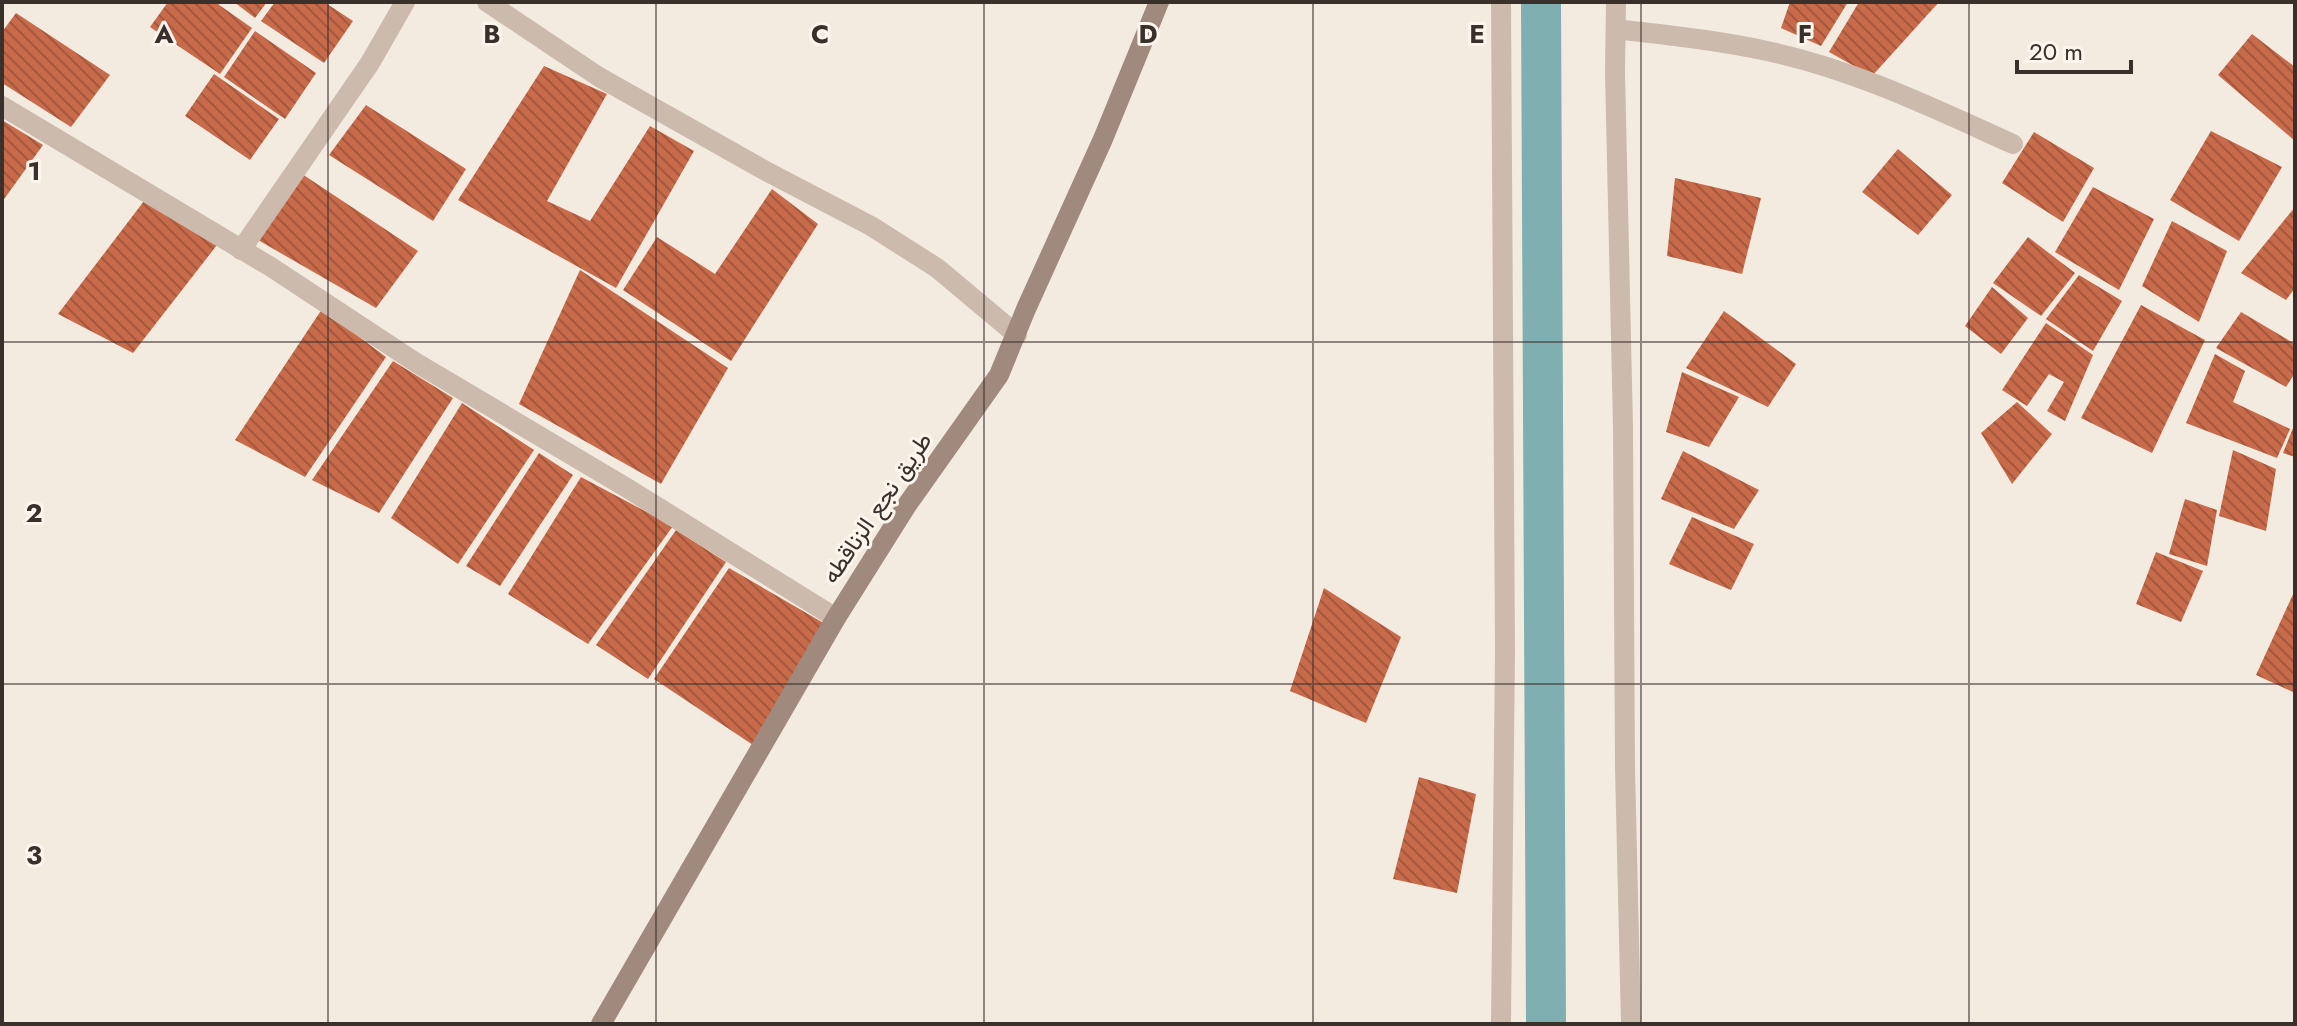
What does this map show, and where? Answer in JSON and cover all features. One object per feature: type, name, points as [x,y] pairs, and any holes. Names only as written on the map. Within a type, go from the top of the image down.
[{"type":"street","points":[[241,250],[370,63],[405,2]]},
{"type":"street","points":[[487,2],[599,77],[871,226],[924,259],[1017,335]]},
{"type":"street","name":"طريق نجع الزناقطه","points":[[601,1024],[836,618],[907,505],[999,375],[1103,139],[1159,2]]},
{"type":"street","points":[[1501,2],[1505,667],[1501,1024]]},
{"type":"street","points":[[1616,2],[1631,1024]]},
{"type":"street","points":[[1616,29],[1769,51],[1825,67],[1911,98],[2013,144]]},
{"type":"street","points":[[2,106],[836,618]]},
{"type":"building","points":[[168,2],[215,2],[252,28],[220,74],[150,27]]},
{"type":"building","points":[[234,2],[267,2],[255,18]]},
{"type":"building","points":[[275,2],[324,2],[353,21],[324,63],[261,21]]},
{"type":"building","points":[[1790,2],[1848,2],[1821,46],[1781,28]]},
{"type":"building","points":[[1859,2],[1939,2],[1872,76],[1829,52]]},
{"type":"building","points":[[16,13],[110,75],[71,127],[2,83],[2,32]]},
{"type":"building","points":[[255,31],[316,73],[285,119],[224,77]]},
{"type":"building","points":[[2252,34],[2295,67],[2295,141],[2218,75]]},
{"type":"building","points":[[544,66],[607,94],[547,201],[590,221],[650,126],[694,151],[616,288],[458,200]]},
{"type":"building","points":[[214,74],[279,119],[250,160],[185,116]]},
{"type":"building","points":[[366,105],[466,169],[433,221],[329,155]]},
{"type":"building","points":[[2,120],[43,145],[2,202]]},
{"type":"building","points":[[2211,131],[2282,167],[2239,241],[2170,200]]},
{"type":"building","points":[[2034,132],[2094,168],[2063,222],[2002,183]]},
{"type":"building","points":[[1898,149],[1952,195],[1918,235],[1862,192]]},
{"type":"building","points":[[302,174],[418,251],[376,308],[258,240]]},
{"type":"building","points":[[1675,178],[1761,198],[1742,274],[1667,256]]},
{"type":"building","points":[[2093,187],[2154,219],[2119,290],[2055,252]]},
{"type":"building","points":[[772,189],[818,224],[731,361],[623,290],[657,237],[715,274]]},
{"type":"building","points":[[144,201],[217,245],[133,353],[58,314]]},
{"type":"building","points":[[2295,207],[2295,288],[2286,300],[2241,273]]},
{"type":"building","points":[[2172,221],[2227,251],[2199,322],[2142,286]]},
{"type":"building","points":[[2028,237],[2075,273],[2041,316],[1993,283]]},
{"type":"building","points":[[580,270],[728,368],[661,484],[519,404]]},
{"type":"building","points":[[2079,275],[2122,301],[2093,351],[2046,319]]},
{"type":"building","points":[[1992,287],[2028,318],[2001,354],[1965,326]]},
{"type":"building","points":[[2141,305],[2205,340],[2152,453],[2081,418]]},
{"type":"building","points":[[322,309],[386,357],[305,477],[235,440]]},
{"type":"building","points":[[1724,311],[1796,364],[1768,407],[1686,368]]},
{"type":"building","points":[[2241,312],[2295,344],[2295,373],[2286,387],[2216,348]]},
{"type":"building","points":[[2046,323],[2093,355],[2065,421],[2047,411],[2064,382],[2049,374],[2027,406],[2002,390]]},
{"type":"building","points":[[2215,354],[2245,371],[2233,402],[2290,429],[2277,458],[2186,423]]},
{"type":"building","points":[[393,361],[453,398],[379,513],[312,480]]},
{"type":"building","points":[[1682,372],[1739,397],[1709,447],[1666,432]]},
{"type":"building","points":[[2017,402],[2052,434],[2012,484],[1981,433]]},
{"type":"building","points":[[462,403],[534,450],[458,564],[391,518]]},
{"type":"building","points":[[2295,423],[2295,457],[2283,453]]},
{"type":"building","points":[[2233,450],[2276,469],[2266,531],[2219,516]]},
{"type":"building","points":[[1683,451],[1759,490],[1734,529],[1661,499]]},
{"type":"building","points":[[539,453],[573,475],[500,586],[466,566]]},
{"type":"building","points":[[581,477],[673,526],[588,644],[508,594]]},
{"type":"building","points":[[2185,499],[2217,510],[2207,566],[2169,554]]},
{"type":"building","points":[[1692,517],[1754,544],[1731,590],[1669,564]]},
{"type":"building","points":[[676,530],[726,562],[648,679],[596,645]]},
{"type":"building","points":[[2156,552],[2203,571],[2181,622],[2136,604]]},
{"type":"building","points":[[729,568],[827,625],[756,747],[654,679]]},
{"type":"building","points":[[1324,588],[1401,637],[1366,723],[1290,691]]},
{"type":"building","points":[[2295,590],[2295,693],[2256,675]]},
{"type":"building","points":[[1419,777],[1476,794],[1457,893],[1393,879]]},
{"type":"waterway","points":[[1541,2],[1546,1024]]}]
